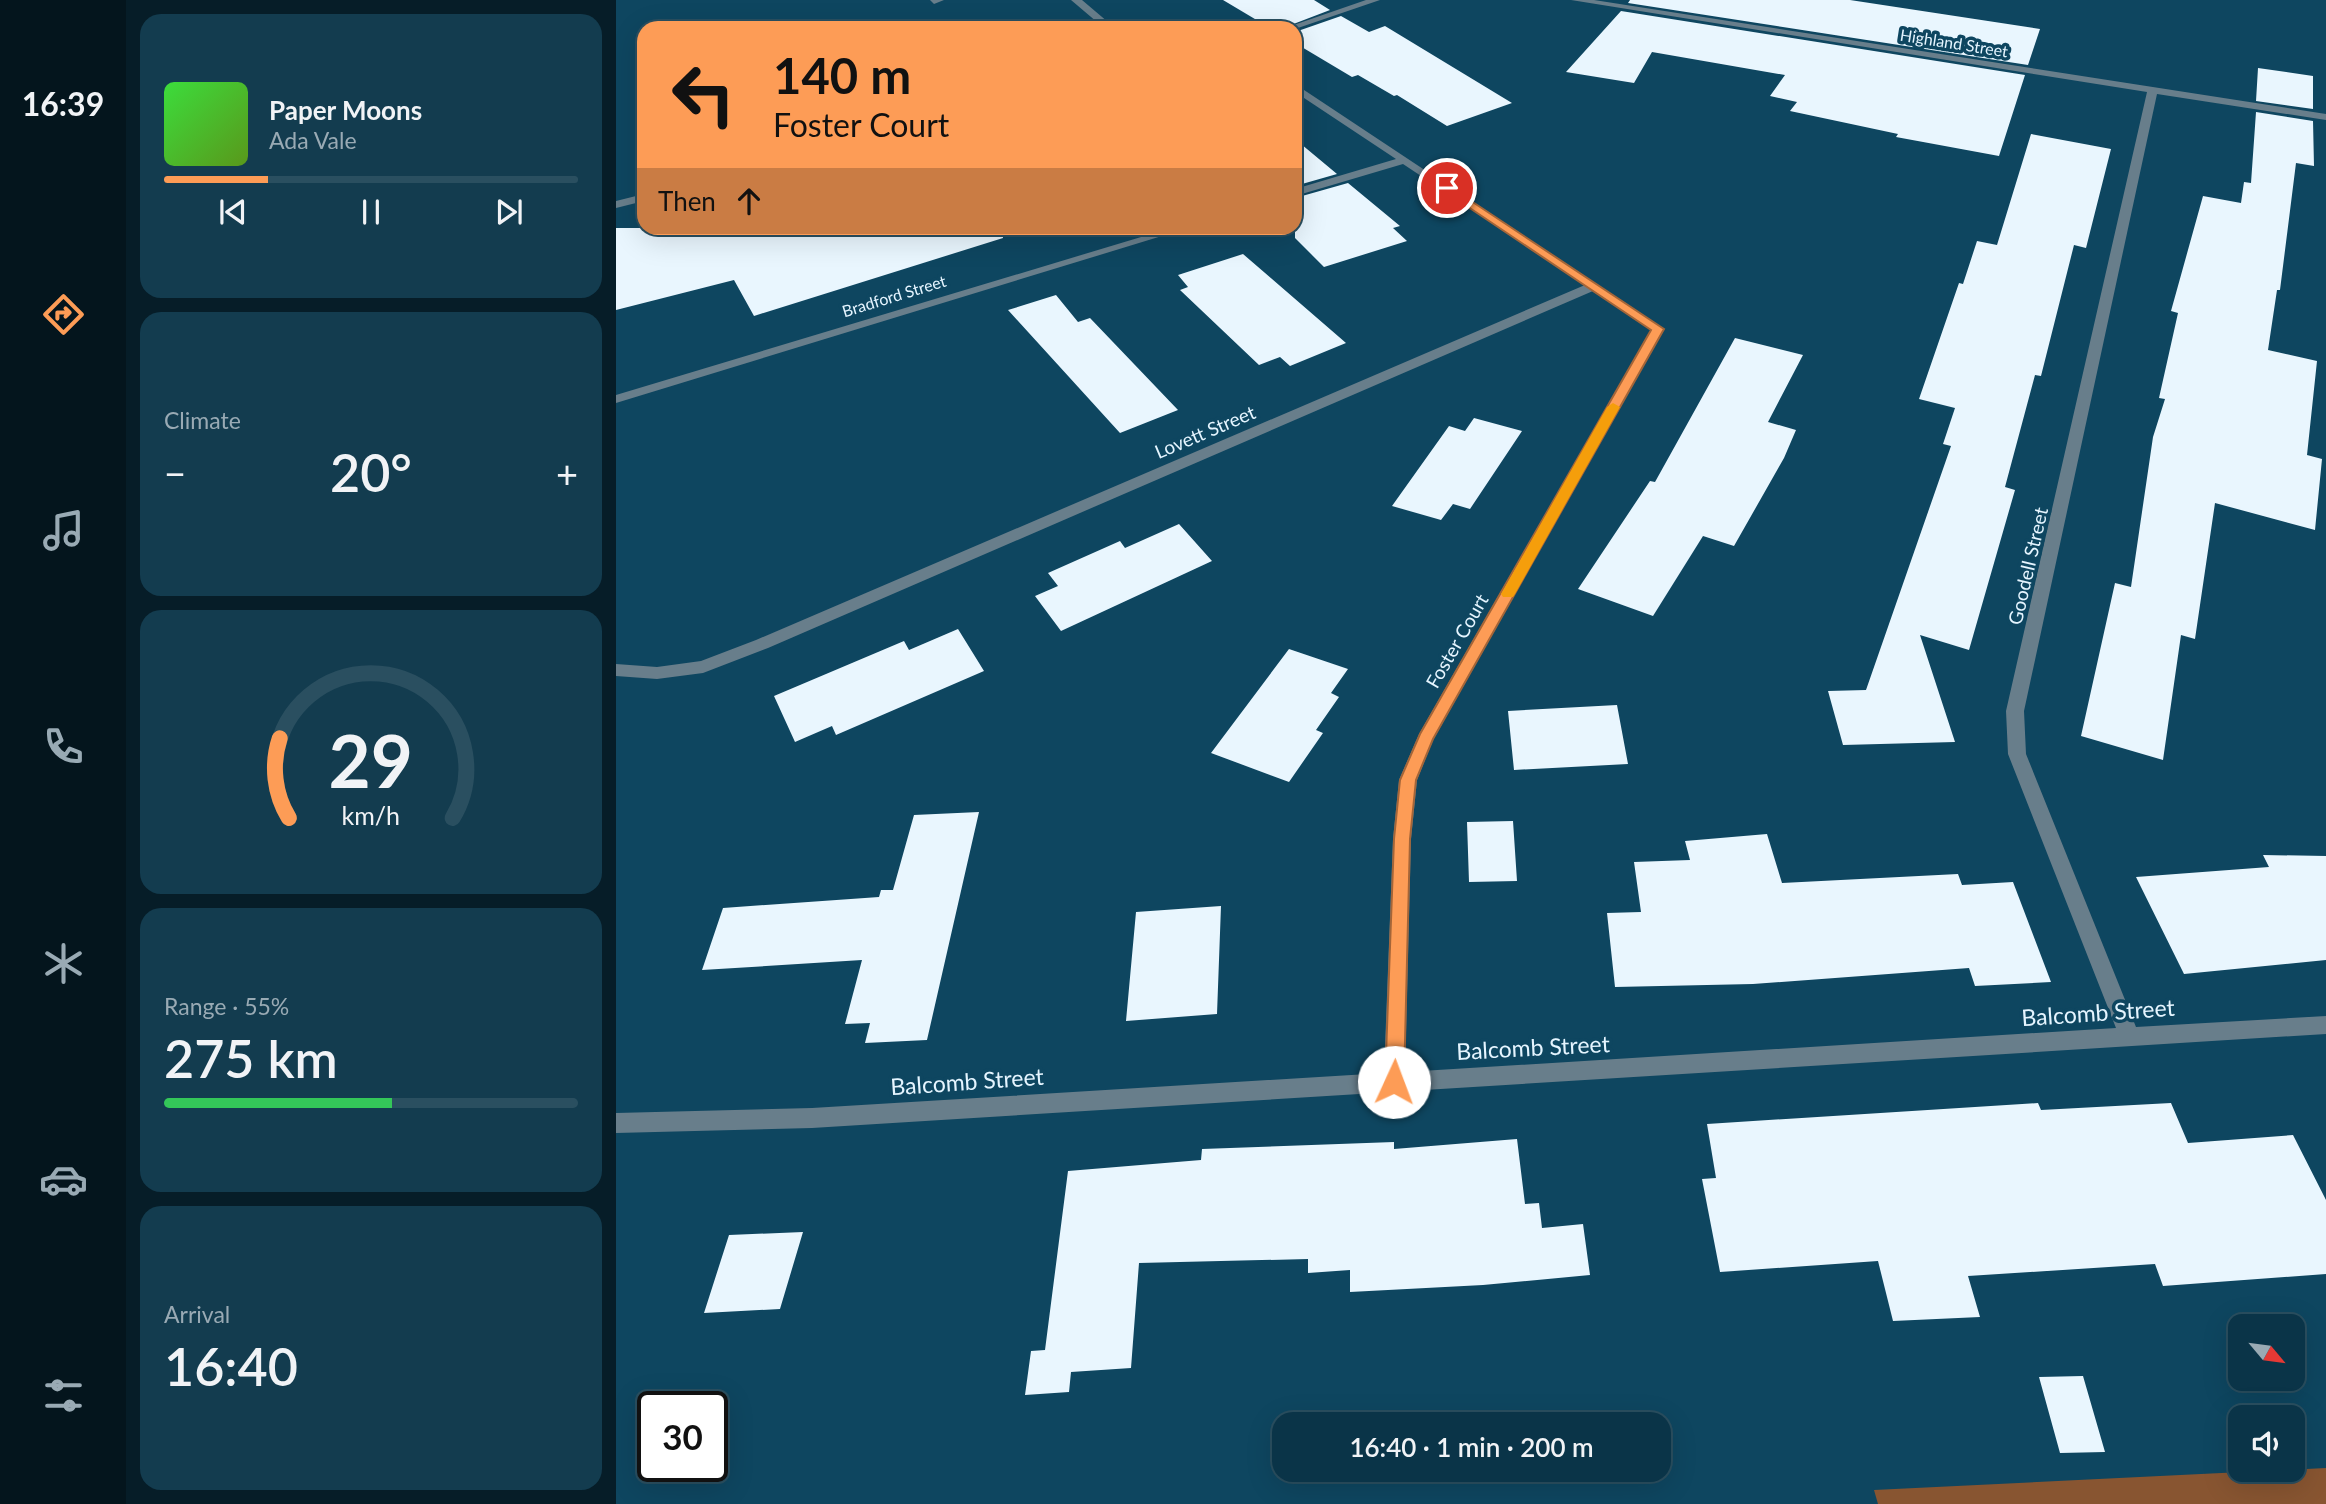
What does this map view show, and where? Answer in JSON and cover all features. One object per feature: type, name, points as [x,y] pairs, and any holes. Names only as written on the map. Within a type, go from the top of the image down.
[{"type":"street","points":[[1076,0],[1102,21]]},
{"type":"street","points":[[1302,24],[1375,0]]},
{"type":"street","name":"Highland Street","points":[[1576,0],[2326,117]]},
{"type":"street","name":"Goodell Street","points":[[2130,1037],[2017,754],[2015,712],[2153,90]]},
{"type":"street","points":[[1302,92],[1594,286]]},
{"type":"street","points":[[1302,191],[1405,160]]},
{"type":"street","points":[[616,205],[637,199]]},
{"type":"street","name":"Bradford Street","points":[[616,399],[1159,235]]},
{"type":"street","name":"Lovett Street","points":[[616,670],[657,673],[703,667],[762,644],[1594,286]]},
{"type":"street","name":"Foster Court","points":[[1394,1082],[1402,839],[1408,780],[1431,728],[1658,329],[1594,286]]},
{"type":"street","name":"Balcomb Street","points":[[616,1123],[812,1118],[2326,1025]]},
{"type":"shaded area","points":[[2326,1468],[2326,1504],[1878,1504],[1874,1490],[2228,1473],[2228,1482],[2305,1482],[2305,1469]]},
{"type":"building","points":[[1223,0],[1314,0],[1330,10],[1301,21],[1258,21]]},
{"type":"building","points":[[1630,0],[1850,0],[2040,29],[2028,65],[1628,3]]},
{"type":"building","points":[[1621,11],[2025,75],[1999,156],[1896,137],[1898,134],[1790,111],[1797,102],[1770,96],[1785,75],[1652,52],[1634,83],[1566,72]]},
{"type":"building","points":[[1341,16],[1369,32],[1385,26],[1512,103],[1447,126],[1397,95],[1394,96],[1358,75],[1352,77],[1302,47],[1302,30]]},
{"type":"building","points":[[2258,68],[2313,76],[2313,109],[2256,101]]},
{"type":"building","points":[[2256,112],[2313,121],[2314,166],[2296,163],[2280,290],[2277,290],[2268,350],[2317,361],[2307,455],[2322,459],[2315,530],[2215,503],[2195,639],[2181,635],[2163,760],[2081,736],[2115,583],[2131,587],[2153,437],[2165,399],[2159,398],[2178,313],[2171,311],[2203,196],[2241,203],[2244,182],[2251,183]]},
{"type":"building","points":[[2031,134],[2111,149],[2086,248],[2074,245],[2041,376],[2035,375],[2005,487],[2015,490],[1969,650],[1920,635],[1955,742],[1843,745],[1828,691],[1866,690],[1951,446],[1943,444],[1955,408],[1919,399],[1959,283],[1963,284],[1977,241],[1997,245]]},
{"type":"building","points":[[1302,145],[1337,174],[1302,184]]},
{"type":"building","points":[[1348,183],[1400,226],[1393,228],[1407,241],[1324,267],[1295,238],[1295,235],[1302,235],[1302,196]]},
{"type":"building","points":[[616,228],[637,228],[637,235],[1003,235],[1003,238],[754,316],[734,280],[616,310]]},
{"type":"building","points":[[1243,254],[1346,343],[1290,366],[1280,357],[1259,365],[1180,290],[1188,287],[1178,275]]},
{"type":"building","points":[[1056,295],[1078,322],[1090,318],[1178,410],[1120,433],[1008,310]]},
{"type":"building","points":[[1735,338],[1803,355],[1768,422],[1796,430],[1784,458],[1734,546],[1703,536],[1653,616],[1578,589],[1650,481],[1655,482]]},
{"type":"building","points":[[1474,418],[1522,431],[1470,509],[1453,504],[1441,520],[1392,506],[1449,426],[1465,431]]},
{"type":"building","points":[[1179,524],[1212,561],[1061,631],[1035,596],[1058,586],[1048,573],[1120,541],[1125,548]]},
{"type":"building","points":[[958,629],[984,671],[836,735],[832,726],[795,742],[774,696],[904,641],[909,650]]},
{"type":"building","points":[[1289,649],[1348,669],[1331,693],[1339,697],[1316,730],[1323,733],[1289,782],[1211,753]]},
{"type":"building","points":[[1617,705],[1628,764],[1514,770],[1508,711]]},
{"type":"building","points":[[979,812],[927,1040],[865,1043],[870,1023],[845,1024],[862,960],[702,970],[723,908],[879,897],[881,890],[893,890],[914,815]]},
{"type":"building","points":[[1513,821],[1517,881],[1469,882],[1467,822]]},
{"type":"building","points":[[1767,834],[1782,883],[1958,874],[1962,885],[2013,882],[2051,982],[1975,986],[1969,968],[1753,984],[1615,987],[1607,913],[1641,912],[1634,862],[1690,860],[1685,841]]},
{"type":"building","points":[[2263,855],[2326,856],[2326,960],[2184,974],[2136,877],[2269,867]]},
{"type":"building","points":[[1221,906],[1217,1014],[1126,1021],[1136,912]]},
{"type":"building","points":[[2038,1103],[2041,1110],[2171,1103],[2188,1143],[2293,1135],[2326,1200],[2326,1274],[2163,1286],[2155,1264],[1968,1276],[1980,1317],[1893,1321],[1878,1261],[1720,1272],[1702,1179],[1716,1178],[1707,1124]]},
{"type":"building","points":[[1517,1139],[1525,1204],[1539,1203],[1542,1228],[1583,1224],[1590,1275],[1483,1285],[1350,1292],[1350,1270],[1308,1273],[1308,1259],[1139,1263],[1131,1368],[1071,1372],[1069,1392],[1025,1395],[1031,1351],[1045,1350],[1068,1171],[1201,1160],[1202,1149],[1394,1142],[1394,1149]]},
{"type":"building","points":[[803,1232],[780,1309],[704,1313],[729,1235]]},
{"type":"building","points":[[2083,1376],[2105,1452],[2060,1453],[2039,1377]]},
{"type":"slow traffic","points":[[1508,594],[1613,407]]},
{"type":"route","points":[[1394,1082],[1402,839],[1408,780],[1425,738],[1658,329],[1447,188]]}]
